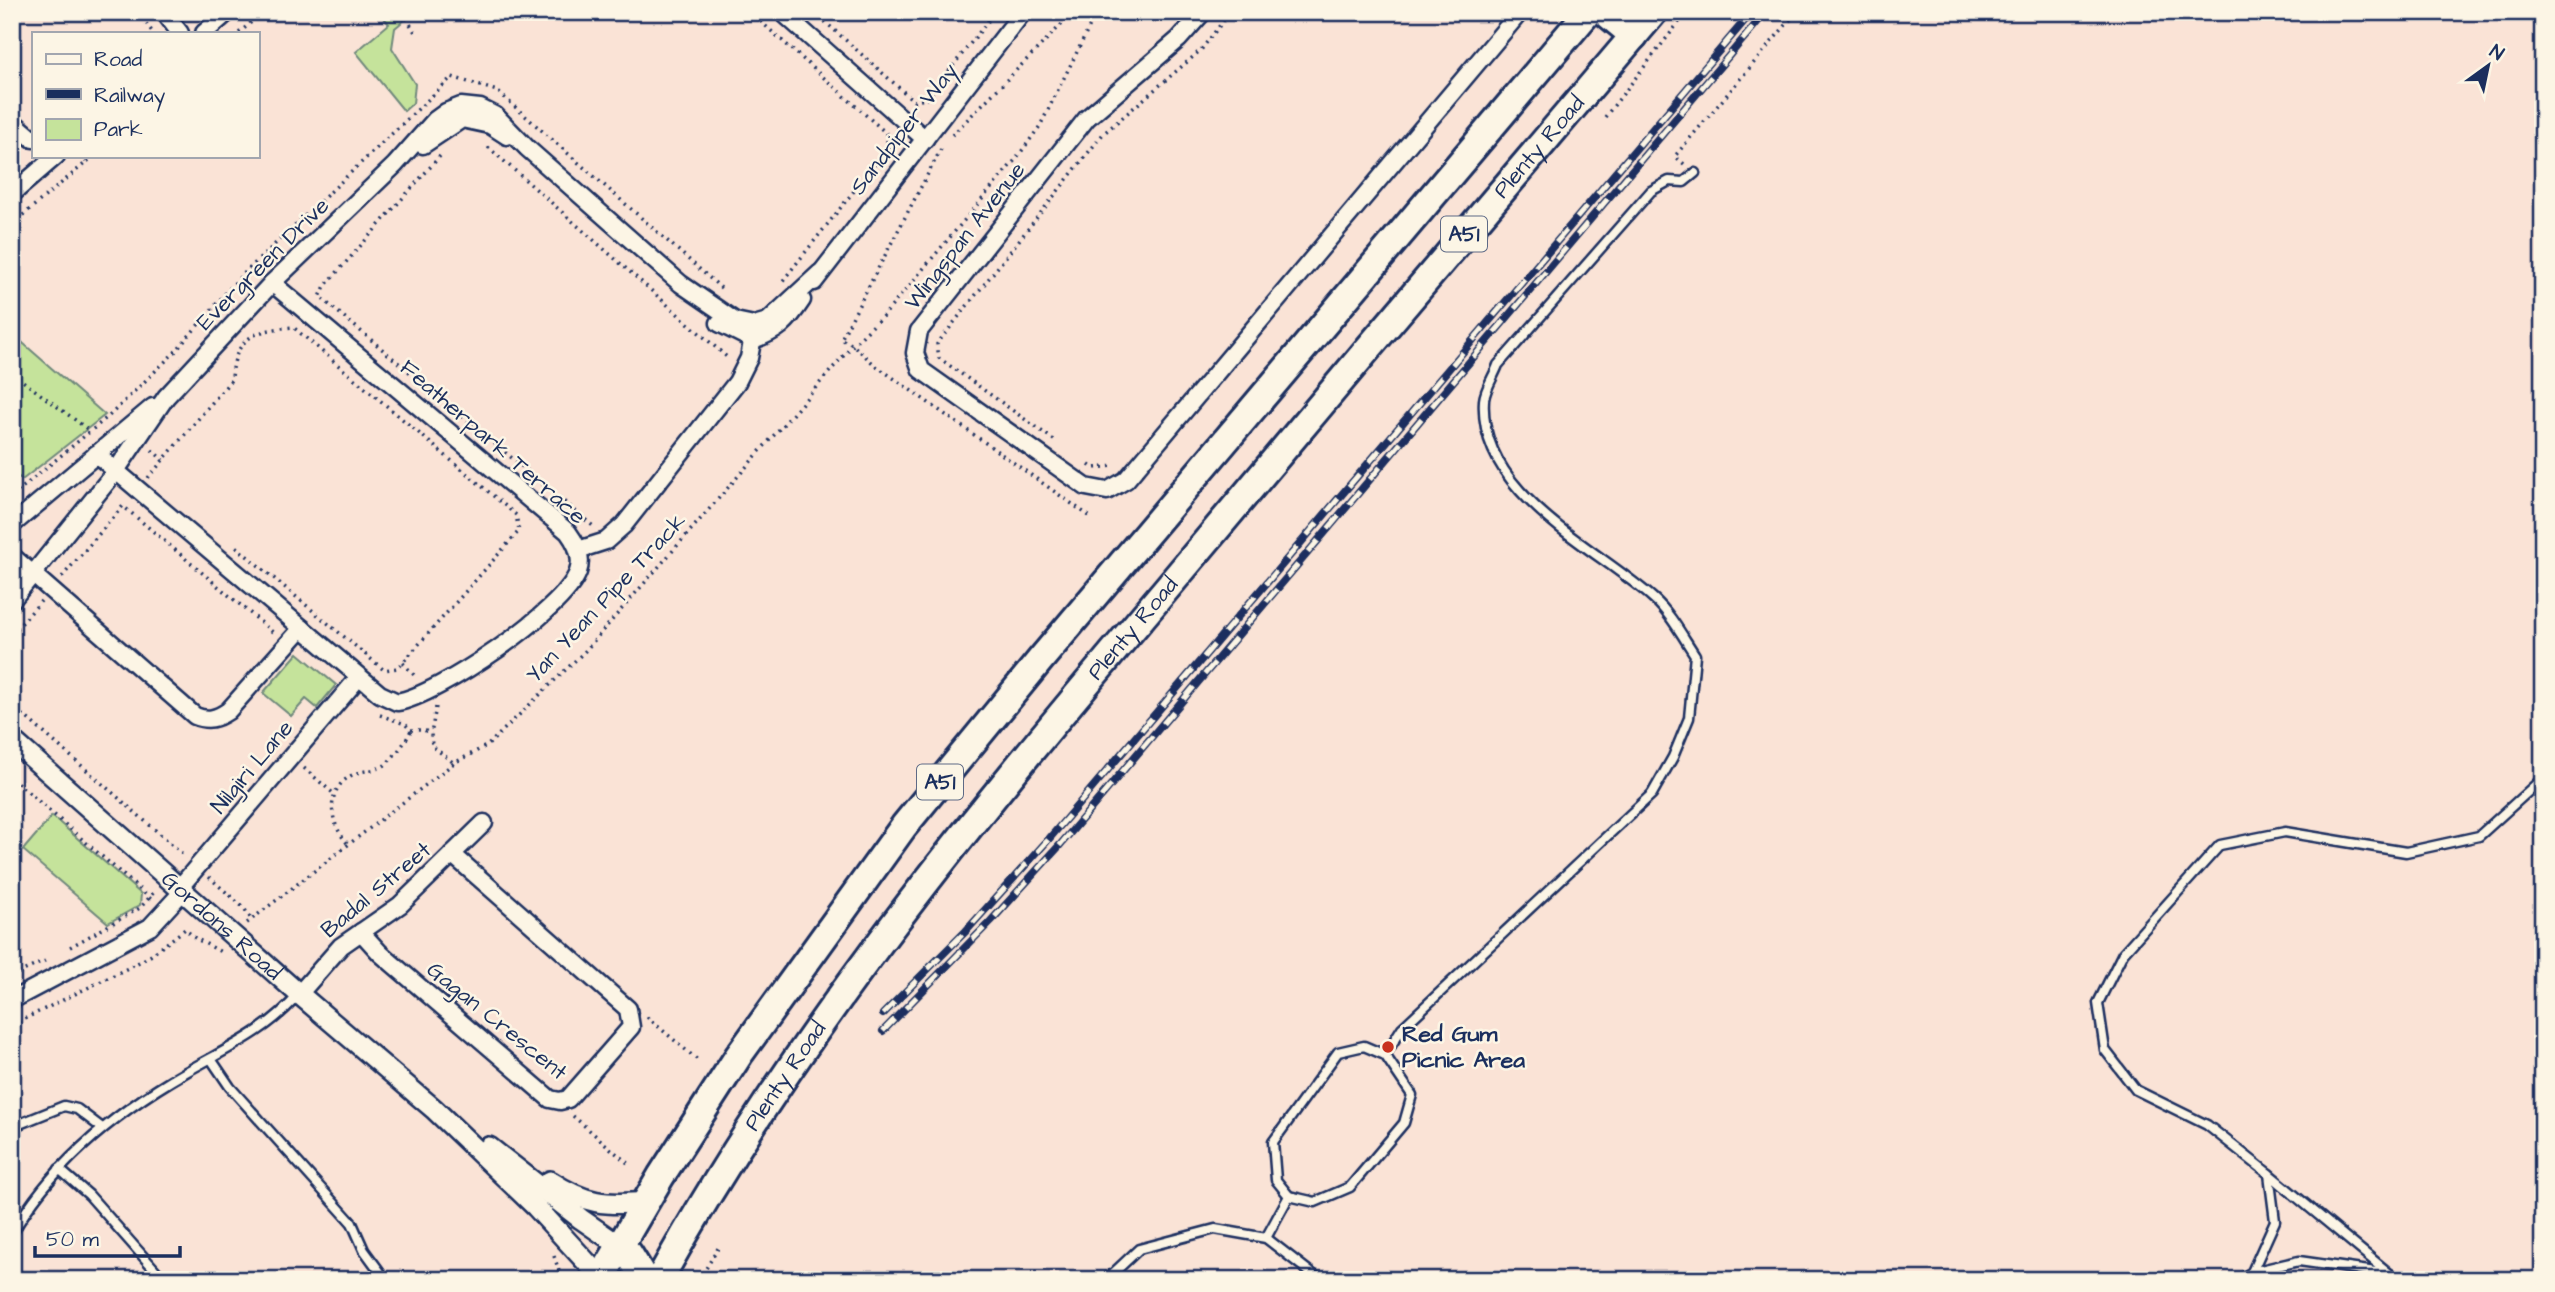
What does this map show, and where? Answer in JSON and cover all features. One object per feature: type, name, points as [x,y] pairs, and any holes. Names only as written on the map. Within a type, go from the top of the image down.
[{"type":"highway","name":"A51","points":[[602,1279],[646,1202],[738,1055],[904,827],[1041,659],[1588,12]]},
{"type":"highway","points":[[1605,12],[1634,36]]},
{"type":"highway","name":"Plenty Road","points":[[659,1280],[696,1214],[789,1070],[923,884],[1023,759],[1261,475],[1654,12]]},
{"type":"highway","points":[[620,1246],[629,1254],[645,1280]]},
{"type":"street","points":[[164,12],[179,32]]},
{"type":"street","points":[[205,32],[228,12]]},
{"type":"street","points":[[782,12],[925,139]]},
{"type":"street","name":"Sandpiper Way","points":[[753,332],[772,333],[789,320],[820,273],[1023,12]]},
{"type":"street","name":"Wingspan Avenue","points":[[1203,12],[1179,39],[1087,118],[919,331],[915,353],[921,370],[1086,486],[1107,491],[1126,480],[1520,12]]},
{"type":"street","name":"Evergreen Drive","points":[[12,525],[166,397],[272,283],[396,165],[462,112],[527,148],[681,284],[709,316],[729,330],[753,332]]},
{"type":"street","points":[[12,121],[32,138]]},
{"type":"street","points":[[12,194],[53,158]]},
{"type":"street","name":"Featherpark Terrace","points":[[96,454],[359,677],[380,694],[397,702],[426,691],[503,645],[548,608],[573,581],[578,571],[578,550],[568,532],[272,283]]},
{"type":"street","points":[[578,550],[606,541],[624,526],[737,382],[753,332]]},
{"type":"street","name":"Evergreen Drive","points":[[12,600],[115,472],[166,397]]},
{"type":"street","points":[[12,556],[195,716],[203,719],[219,717],[228,711],[302,628]]},
{"type":"street","name":"Nilgiri Lane","points":[[12,1000],[137,934],[166,912],[177,884],[359,677]]},
{"type":"street","name":"Gordons Road","points":[[12,740],[299,994],[434,1109],[536,1207],[602,1279]]},
{"type":"street","name":"Badal Street","points":[[299,994],[341,946],[400,905],[484,824]]},
{"type":"street","points":[[452,855],[628,1009],[631,1018]]},
{"type":"street","name":"Gagan Crescent","points":[[360,932],[380,953],[550,1099],[568,1099],[631,1027],[631,1018]]},
{"type":"street","name":"Gordons Road","points":[[434,1109],[620,1246]]},
{"type":"street","points":[[454,1122],[578,1197],[609,1205],[646,1202]]},
{"type":"lane","points":[[1385,1055],[1402,1028],[1651,794],[1673,757],[1689,718],[1695,655],[1656,600],[1560,528],[1509,480],[1489,442],[1484,398],[1498,365],[1651,191],[1669,181],[1684,182],[1695,173]]},
{"type":"lane","points":[[2398,1280],[2207,1125],[2136,1090],[2105,1051],[2098,1003],[2123,953],[2220,845],[2285,832],[2406,852],[2479,836],[2543,778]]},
{"type":"lane","points":[[12,1234],[59,1168],[102,1128],[185,1073],[247,1039],[275,1019],[299,994]]},
{"type":"lane","points":[[1364,1046],[1385,1055],[1412,1095],[1404,1123],[1350,1186],[1315,1202],[1289,1196],[1276,1180],[1273,1142],[1338,1052],[1364,1046]]},
{"type":"lane","points":[[211,1059],[230,1087],[352,1223],[364,1250],[386,1280]]},
{"type":"lane","points":[[12,1126],[64,1106],[77,1108],[102,1128]]},
{"type":"lane","points":[[59,1168],[89,1195],[164,1280]]},
{"type":"lane","points":[[2252,1272],[2275,1221],[2269,1174]]},
{"type":"lane","points":[[1266,1238],[1289,1196]]},
{"type":"lane","points":[[1106,1280],[1139,1250],[1215,1228],[1266,1238],[1320,1280]]},
{"type":"lane","points":[[2239,1280],[2252,1272],[2299,1261],[2390,1274]]},
{"type":"path","points":[[138,12],[152,32]]},
{"type":"path","points":[[192,12],[195,16],[200,12]]},
{"type":"path","points":[[240,32],[263,12]]},
{"type":"path","points":[[403,12],[416,34]]},
{"type":"path","points":[[750,12],[886,133],[888,140],[888,148],[780,283]]},
{"type":"path","points":[[814,12],[914,101],[927,99],[995,12]]},
{"type":"path","points":[[951,136],[1074,12]]},
{"type":"path","name":"Yan Yean Pipe Track","points":[[221,952],[255,915],[454,763],[488,745],[586,651],[853,345],[886,313],[1016,159],[1040,126],[1097,12]]},
{"type":"path","points":[[1057,442],[939,358],[937,344],[1103,134],[1201,50],[1230,12]]},
{"type":"path","points":[[1605,117],[1687,12]]},
{"type":"path","points":[[1695,173],[1675,156],[1797,12]]},
{"type":"path","points":[[12,496],[110,415],[175,352],[237,280],[452,77],[497,91],[730,296]]},
{"type":"path","points":[[480,140],[730,360],[744,366]]},
{"type":"path","points":[[944,144],[841,339],[1092,518]]},
{"type":"path","points":[[448,149],[325,286],[320,297],[598,531],[606,541]]},
{"type":"path","points":[[12,154],[21,161],[12,168]]},
{"type":"path","points":[[83,158],[86,162]]},
{"type":"path","points":[[12,223],[91,158]]},
{"type":"path","points":[[12,634],[232,379],[233,361],[242,344],[257,332],[293,327],[516,515],[519,530],[398,668],[384,670],[225,537]]},
{"type":"path","points":[[12,373],[90,431]]},
{"type":"path","points":[[1089,465],[1093,468],[1118,465]]},
{"type":"path","points":[[123,506],[288,645]]},
{"type":"path","points":[[426,691],[436,706],[431,734],[432,746],[454,763]]},
{"type":"path","points":[[12,705],[151,826]]},
{"type":"path","points":[[348,844],[333,820],[334,794],[338,788],[354,774],[383,766],[411,730],[424,730],[431,734]]},
{"type":"path","points":[[291,756],[334,794]]},
{"type":"path","points":[[12,778],[195,938],[230,960]]},
{"type":"path","points":[[69,948],[140,908],[149,898],[177,884]]},
{"type":"path","points":[[12,1025],[130,968],[185,929]]},
{"type":"path","points":[[12,976],[46,960]]},
{"type":"path","points":[[631,1018],[648,1017],[700,1062]]},
{"type":"path","points":[[560,1101],[631,1166]]},
{"type":"path","points":[[699,1280],[720,1245]]},
{"type":"path","points":[[554,1254],[560,1274],[557,1280]]},
{"type":"green space","points":[[379,12],[414,12],[395,28],[392,48],[415,84],[413,103],[404,111],[356,52],[389,24]]},
{"type":"green space","points":[[16,337],[105,415],[22,480],[12,471],[12,340]]},
{"type":"green space","points":[[298,653],[336,685],[317,708],[306,699],[291,716],[263,693]]},
{"type":"green space","points":[[52,816],[141,894],[140,905],[108,923],[23,850]]},
{"type":"railway","points":[[883,1014],[966,931],[1048,840],[1752,12]]},
{"type":"railway","points":[[883,1031],[991,921],[1060,845],[1766,12]]},
{"type":"place","name":"Red Gum Picnic Area","points":[[1388,1047]]}]
